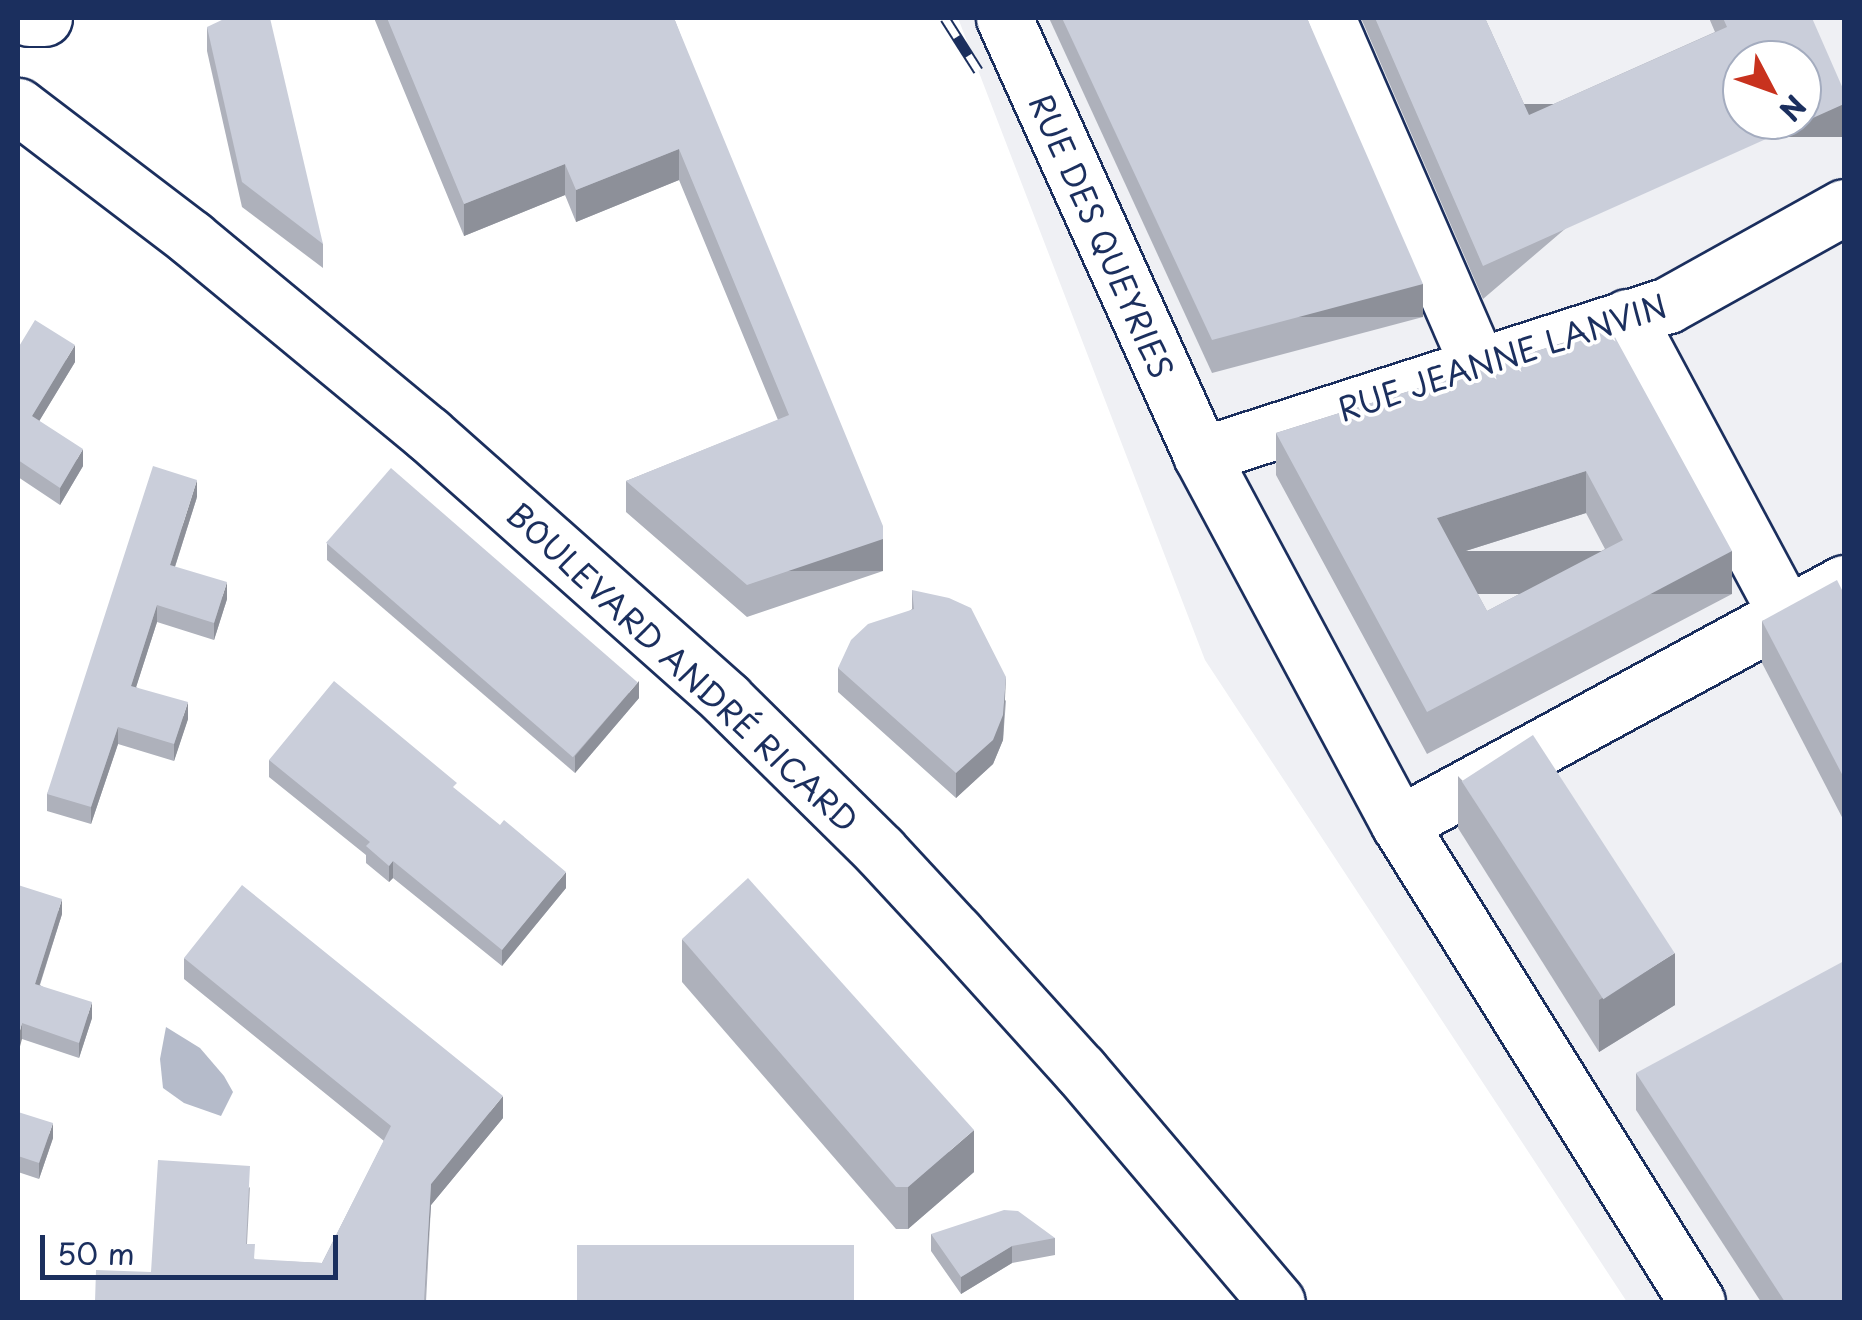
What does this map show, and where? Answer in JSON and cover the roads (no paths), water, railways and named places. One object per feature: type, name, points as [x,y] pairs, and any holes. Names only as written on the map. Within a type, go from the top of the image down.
[{"type":"street","points":[[29,18],[44,18]]},
{"type":"street","name":"RUE DES QUEYRIES","points":[[1004,18],[1202,455],[1399,824],[1697,1302]]},
{"type":"street","points":[[1327,18],[1478,366]]},
{"type":"street","name":"BOULEVARD ANDRÉ RICARD","points":[[18,106],[191,238],[498,494],[740,713],[880,852],[1068,1056],[1277,1302]]},
{"type":"street","name":"RUE JEANNE LANVIN","points":[[1202,455],[1668,305],[1844,207]]},
{"type":"street","points":[[1627,317],[1786,614]]},
{"type":"street","points":[[1399,824],[1844,583]]},
{"type":"water","points":[[166,1027],[200,1048],[224,1076],[233,1092],[221,1116],[184,1103],[163,1088],[160,1059]]},
{"type":"railway","points":[[945,18],[978,70]]}]
